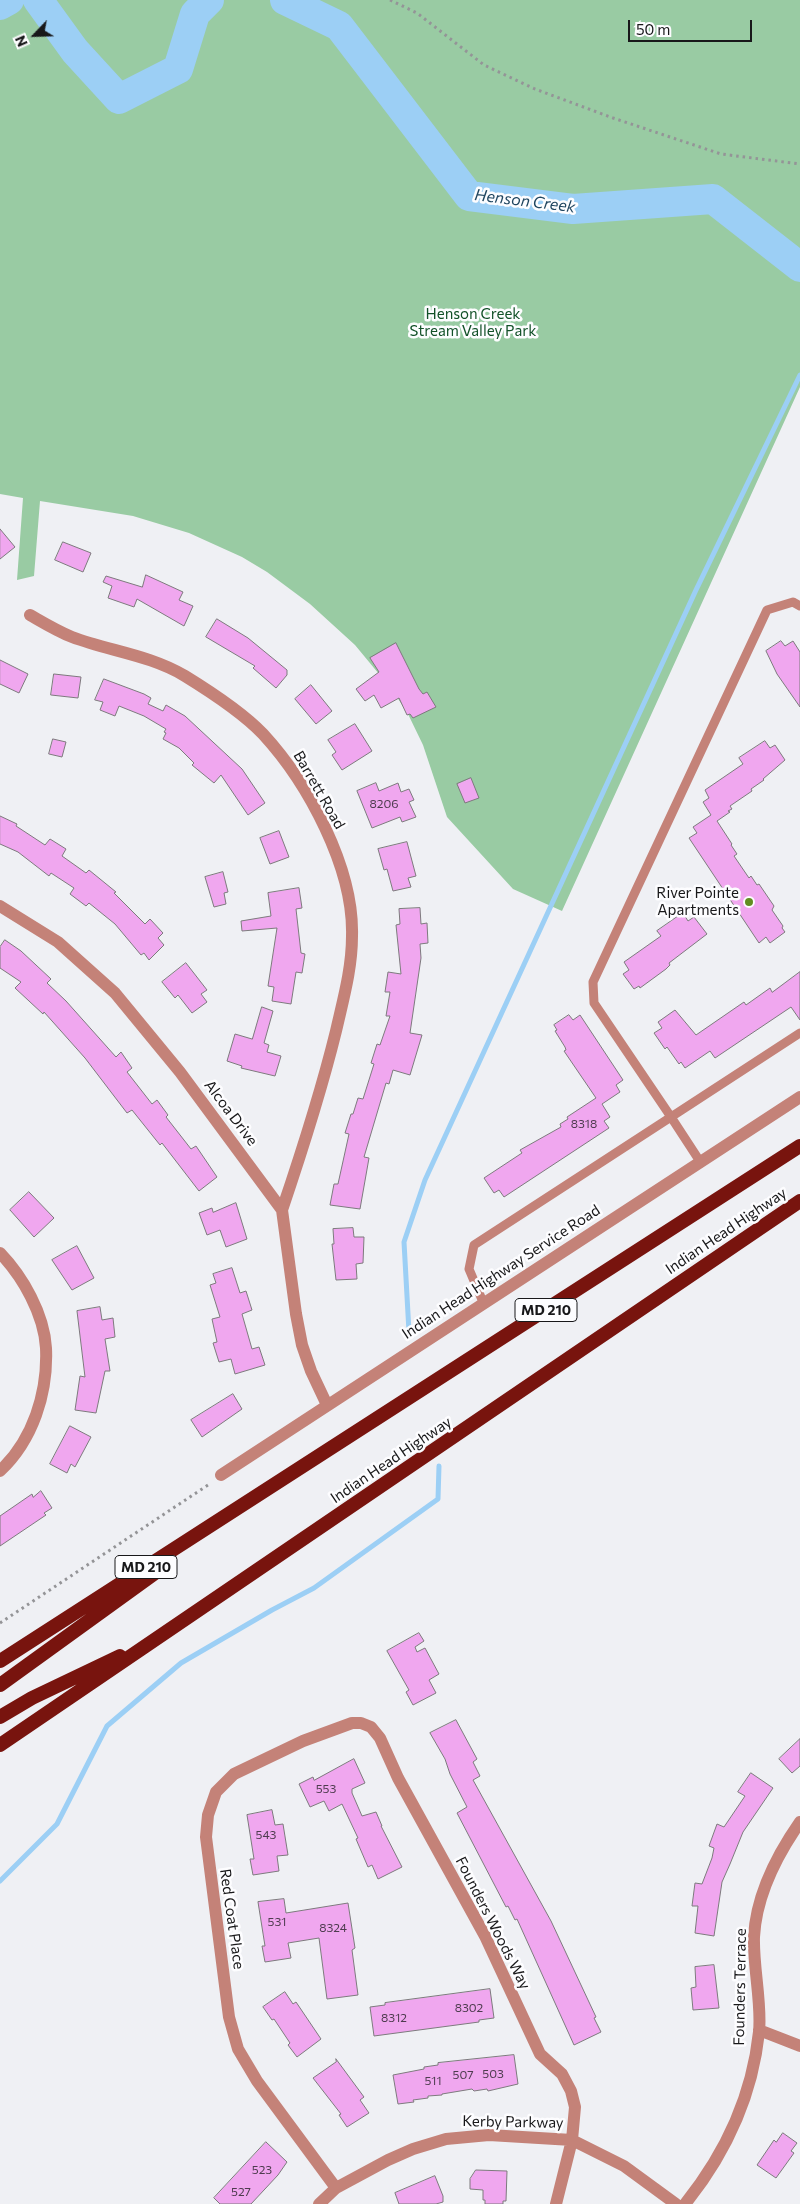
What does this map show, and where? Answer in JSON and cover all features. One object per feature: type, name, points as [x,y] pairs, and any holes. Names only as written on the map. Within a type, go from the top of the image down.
[{"type":"highway","name":"Indian Head Highway","points":[[0,1661],[800,1146]]},
{"type":"highway","name":"Indian Head Highway","points":[[0,1745],[800,1201]]},
{"type":"highway","points":[[0,1685],[293,1474]]},
{"type":"highway","points":[[0,1717],[32,1698],[162,1636]]},
{"type":"street","name":"Barrett Road","points":[[30,615],[71,636],[119,650],[172,670],[218,698],[262,733],[280,755],[300,784],[326,831],[348,898],[352,936],[350,971],[327,1065],[282,1210]]},
{"type":"street","name":"Alcoa Drive","points":[[0,906],[58,942],[115,993],[180,1072],[282,1210],[302,1345],[311,1371],[327,1405]]},
{"type":"street","name":"Indian Head Highway Service Road","points":[[221,1475],[483,1302],[701,1163],[800,1097]]},
{"type":"street","points":[[0,1253],[13,1268],[30,1296],[38,1316],[46,1348],[42,1391],[30,1431],[8,1464],[0,1471]]},
{"type":"street","name":"Red Coat Place","points":[[336,2188],[260,2087],[235,2040],[228,2017],[208,1857],[206,1825],[216,1792],[234,1774],[331,1730],[352,1723],[366,1724]]},
{"type":"street","name":"Founders Woods Way","points":[[366,1724],[380,1738],[398,1778],[469,1904],[540,2054],[562,2074],[567,2082],[575,2107],[572,2140],[556,2204]]},
{"type":"street","name":"Founders Terrace","points":[[685,2204],[714,2166],[733,2132],[755,2059],[759,2030],[754,1936],[767,1882],[781,1852],[800,1822]]},
{"type":"street","points":[[759,2030],[800,2046]]},
{"type":"street","name":"Kerby Parkway","points":[[319,2204],[336,2188],[388,2160],[446,2138],[489,2135],[572,2140],[624,2166],[676,2204]]},
{"type":"lane","points":[[701,1163],[594,1003],[593,982],[767,610],[793,602],[800,606]]},
{"type":"lane","points":[[483,1302],[469,1269],[474,1245],[800,1034]]},
{"type":"path","points":[[390,0],[417,14],[484,64],[535,89],[613,118],[720,154],[800,164]]},
{"type":"path","points":[[0,1623],[199,1493],[221,1475]]},
{"type":"green space","name":"Henson Creek Stream Valley Park","points":[[0,0],[800,0],[800,387],[562,911],[513,889],[447,817],[423,745],[408,714],[393,691],[355,645],[310,604],[267,572],[242,557],[189,533],[133,516],[40,501],[34,576],[17,580],[23,498],[0,494]]},
{"type":"building","points":[[0,529],[15,547],[0,559]]},
{"type":"building","points":[[63,542],[91,553],[83,572],[55,560]]},
{"type":"building","points":[[146,575],[183,592],[179,600],[193,606],[184,626],[137,599],[134,607],[108,598],[112,586],[103,582],[106,576],[142,587]]},
{"type":"building","points":[[217,619],[248,638],[287,670],[287,675],[276,688],[253,668],[255,666],[206,637]]},
{"type":"building","points":[[781,641],[785,646],[793,641],[800,652],[800,707],[777,674],[766,651]]},
{"type":"building","points":[[396,643],[419,689],[423,694],[427,692],[436,707],[413,718],[410,714],[407,715],[399,698],[381,708],[374,695],[365,701],[356,689],[379,672],[370,658]]},
{"type":"building","points":[[0,660],[28,674],[19,693],[0,684]]},
{"type":"building","points":[[54,674],[81,677],[78,698],[51,695]]},
{"type":"building","points":[[104,679],[144,694],[151,698],[148,704],[163,711],[166,705],[185,716],[242,769],[265,803],[248,815],[221,775],[214,783],[192,765],[194,763],[179,748],[163,739],[166,729],[144,716],[119,706],[115,716],[100,710],[103,702],[95,700]]},
{"type":"building","points":[[311,685],[332,711],[316,724],[295,699]]},
{"type":"building","points":[[355,724],[372,751],[342,770],[332,755],[336,752],[328,740]]},
{"type":"building","points":[[53,739],[66,742],[62,757],[49,754]]},
{"type":"building","points":[[765,741],[770,748],[775,745],[785,760],[764,780],[751,789],[752,791],[730,806],[732,809],[728,811],[730,812],[717,821],[737,854],[734,856],[749,878],[751,876],[757,885],[759,884],[774,906],[772,910],[783,926],[782,928],[785,932],[770,943],[766,937],[759,943],[689,838],[697,833],[693,827],[711,815],[703,802],[709,798],[705,790],[743,764],[739,758]]},
{"type":"building","points":[[471,778],[479,798],[465,803],[457,784]]},
{"type":"building","points":[[376,783],[379,791],[398,783],[401,792],[409,789],[414,800],[409,802],[416,817],[402,822],[400,817],[372,828],[357,791]]},
{"type":"building","points":[[0,816],[17,824],[16,826],[45,845],[50,839],[66,849],[62,856],[86,873],[89,870],[116,892],[114,893],[145,924],[150,919],[163,933],[158,938],[164,945],[149,960],[144,953],[141,955],[115,924],[89,903],[86,906],[70,894],[74,888],[51,873],[49,876],[18,852],[0,844]]},
{"type":"building","points":[[279,831],[289,857],[270,864],[260,838]]},
{"type":"building","points":[[407,842],[416,876],[408,878],[411,887],[393,891],[387,869],[384,870],[378,849]]},
{"type":"building","points":[[223,872],[228,892],[224,893],[226,904],[214,907],[205,877]]},
{"type":"building","points":[[299,888],[302,908],[296,909],[301,953],[305,954],[302,973],[296,972],[291,1004],[272,1001],[274,987],[268,986],[277,928],[242,931],[241,921],[271,916],[268,893]]},
{"type":"building","points":[[420,908],[421,924],[427,923],[428,943],[420,944],[421,958],[410,1033],[422,1035],[410,1075],[393,1070],[389,1084],[386,1083],[364,1157],[369,1158],[360,1209],[330,1205],[334,1184],[338,1184],[349,1134],[345,1133],[351,1114],[353,1114],[358,1098],[363,1099],[374,1064],[371,1063],[377,1044],[380,1045],[390,1016],[386,1016],[390,992],[385,992],[388,972],[401,974],[396,925],[400,924],[399,909]]},
{"type":"building","points":[[683,913],[688,921],[694,917],[707,934],[669,963],[670,965],[666,969],[640,988],[639,986],[634,989],[623,974],[629,970],[624,962],[661,936],[657,931]]},
{"type":"building","points":[[5,940],[21,951],[51,979],[47,983],[66,1001],[116,1057],[121,1052],[132,1068],[127,1072],[152,1104],[157,1100],[168,1115],[166,1117],[191,1149],[196,1146],[217,1177],[199,1191],[162,1143],[160,1145],[132,1110],[127,1113],[85,1058],[44,1012],[43,1014],[15,988],[21,982],[0,968],[0,947]]},
{"type":"building","points":[[186,963],[207,990],[201,994],[207,1002],[192,1013],[178,995],[175,998],[162,982]]},
{"type":"building","points":[[800,972],[800,1020],[791,1007],[715,1058],[710,1051],[685,1068],[681,1062],[679,1064],[667,1047],[665,1049],[654,1033],[662,1028],[658,1022],[675,1010],[696,1035],[744,1002],[746,1005],[770,988],[772,992]]},
{"type":"building","points":[[262,1007],[273,1011],[264,1043],[269,1045],[267,1052],[281,1056],[275,1076],[241,1068],[242,1066],[227,1061],[235,1034],[252,1039]]},
{"type":"building","points":[[569,1015],[573,1020],[580,1015],[623,1080],[616,1085],[620,1092],[602,1104],[610,1117],[604,1121],[609,1128],[504,1197],[499,1190],[494,1193],[484,1178],[522,1153],[520,1150],[561,1127],[560,1124],[568,1119],[567,1117],[596,1098],[564,1051],[566,1050],[565,1047],[555,1031],[557,1030],[554,1025]]},
{"type":"building","points":[[29,1192],[54,1218],[34,1237],[10,1210]]},
{"type":"building","points":[[236,1203],[247,1239],[226,1247],[220,1230],[207,1235],[199,1213],[212,1208],[213,1212]]},
{"type":"building","points":[[353,1228],[354,1237],[364,1237],[363,1263],[356,1264],[357,1279],[336,1280],[332,1244],[334,1244],[333,1229]]},
{"type":"building","points":[[77,1246],[94,1278],[72,1290],[52,1260]]},
{"type":"building","points":[[232,1268],[240,1293],[246,1291],[252,1310],[242,1314],[252,1349],[259,1347],[265,1365],[235,1374],[231,1359],[219,1362],[213,1343],[217,1342],[212,1319],[220,1317],[210,1285],[216,1283],[213,1274]]},
{"type":"building","points":[[100,1307],[102,1320],[113,1318],[115,1337],[105,1339],[110,1371],[105,1371],[96,1413],[75,1410],[80,1376],[85,1377],[77,1311]]},
{"type":"building","points":[[233,1394],[242,1409],[202,1437],[191,1420]]},
{"type":"building","points":[[70,1426],[91,1437],[75,1467],[71,1464],[67,1473],[50,1464]]},
{"type":"building","points":[[41,1491],[52,1508],[44,1513],[46,1515],[0,1546],[0,1516],[32,1494],[33,1497]]},
{"type":"building","points":[[419,1633],[424,1641],[415,1647],[417,1652],[425,1648],[439,1674],[429,1680],[436,1693],[413,1705],[406,1692],[409,1690],[387,1651]]},
{"type":"building","points":[[456,1720],[477,1759],[473,1762],[480,1776],[473,1780],[551,1921],[596,2017],[594,2018],[601,2032],[574,2045],[517,1919],[515,1920],[508,1906],[506,1907],[457,1813],[467,1807],[450,1774],[445,1759],[430,1733]]},
{"type":"building","points":[[800,1739],[800,1766],[792,1773],[779,1759]]},
{"type":"building","points":[[354,1759],[365,1783],[352,1789],[362,1816],[376,1812],[402,1867],[378,1879],[372,1865],[368,1867],[356,1839],[358,1838],[342,1804],[329,1811],[324,1801],[310,1807],[299,1784],[313,1777],[314,1780]]},
{"type":"building","points":[[751,1773],[773,1788],[743,1832],[722,1882],[714,1936],[695,1933],[698,1906],[692,1906],[695,1883],[702,1884],[712,1858],[714,1848],[709,1846],[717,1824],[724,1827],[745,1796],[738,1792]]},
{"type":"building","points":[[272,1810],[275,1825],[283,1824],[288,1855],[277,1856],[279,1871],[253,1875],[250,1859],[254,1859],[247,1815]]},
{"type":"building","points":[[284,1899],[286,1913],[348,1903],[355,1948],[352,1950],[358,1995],[327,1999],[319,1938],[288,1943],[291,1958],[265,1962],[262,1946],[265,1946],[258,1902]]},
{"type":"building","points":[[714,1965],[719,2008],[693,2010],[691,1988],[696,1987],[695,1967]]},
{"type":"building","points":[[490,1989],[494,2018],[479,2020],[479,2022],[374,2036],[370,2007],[385,2005],[385,2003]]},
{"type":"building","points":[[285,1992],[293,2004],[296,2002],[321,2039],[297,2057],[274,2019],[272,2020],[263,2007]]},
{"type":"building","points":[[514,2055],[518,2084],[488,2091],[487,2089],[474,2091],[472,2089],[428,2096],[428,2098],[413,2100],[414,2102],[398,2104],[393,2075],[424,2069],[424,2067],[438,2065],[438,2063]]},
{"type":"building","points":[[336,2059],[364,2097],[360,2100],[369,2113],[347,2127],[339,2115],[341,2114],[313,2078],[336,2062]]},
{"type":"building","points":[[783,2133],[797,2143],[791,2151],[794,2153],[776,2178],[757,2165],[774,2140],[776,2142]]},
{"type":"building","points":[[266,2142],[287,2162],[278,2175],[251,2204],[220,2204],[214,2198]]},
{"type":"building","points":[[476,2170],[507,2171],[506,2201],[503,2201],[503,2204],[485,2204],[483,2190],[470,2189],[470,2179]]},
{"type":"building","points":[[435,2176],[443,2196],[443,2202],[436,2204],[399,2204],[395,2193]]},
{"type":"waterway","name":"Henson Creek","points":[[0,5],[9,0]]},
{"type":"waterway","name":"Henson Creek","points":[[38,0],[75,51],[119,99],[178,69],[195,14],[209,0]]},
{"type":"waterway","name":"Henson Creek","points":[[285,0],[339,26],[469,196],[573,209],[713,199],[800,267]]},
{"type":"waterway","points":[[409,1332],[404,1242],[425,1180],[696,590],[800,375]]},
{"type":"waterway","points":[[0,1881],[57,1824],[107,1726],[181,1663],[314,1588],[438,1499],[439,1466]]},
{"type":"place","name":"River Pointe Apartments","points":[[749,902]]}]
